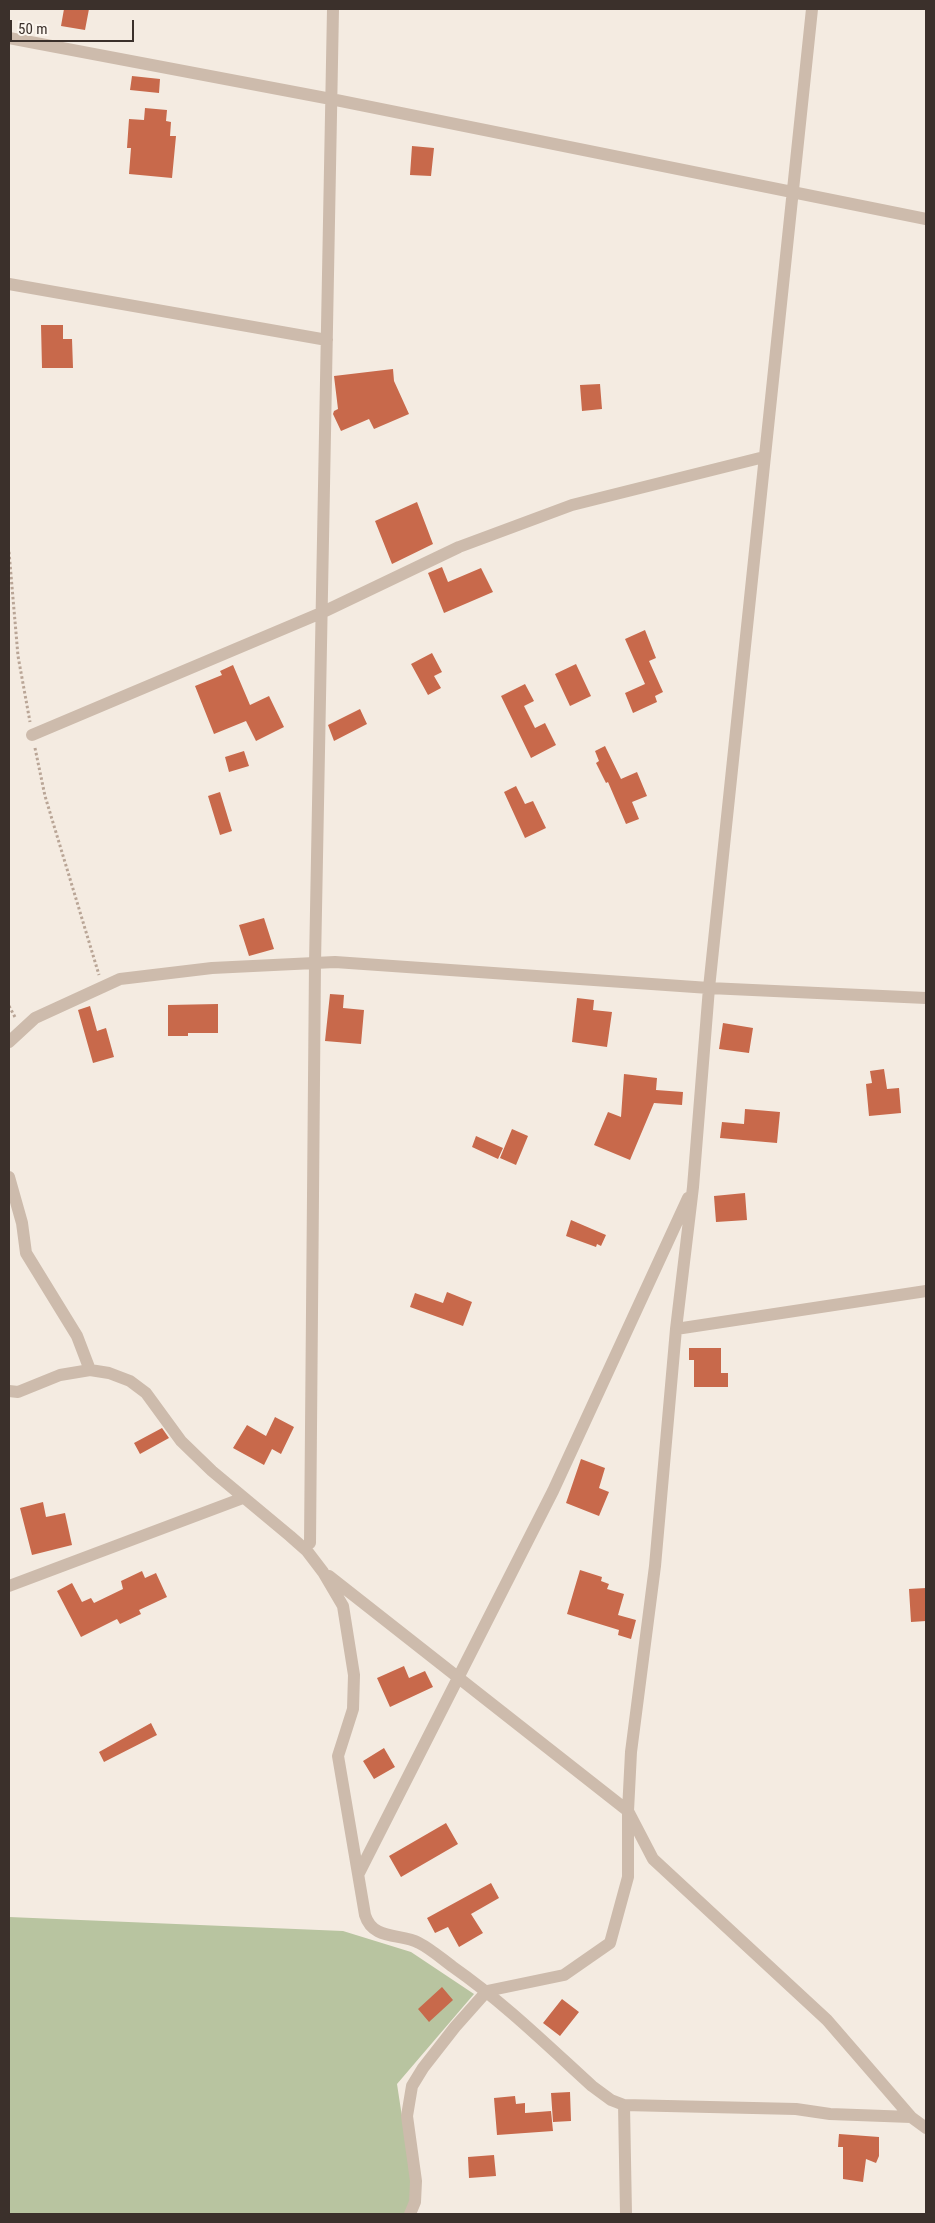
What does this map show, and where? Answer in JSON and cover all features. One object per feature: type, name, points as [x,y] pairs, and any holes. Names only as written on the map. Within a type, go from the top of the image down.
[{"type":"street","points":[[310,1544],[314,963],[333,9]]},
{"type":"street","points":[[410,2214],[415,2202],[416,2182],[407,2116],[412,2086],[423,2068],[488,1991],[564,1976],[610,1943],[628,1877],[628,1812],[632,1752],[655,1566],[676,1329],[693,1187],[709,988],[812,9]]},
{"type":"street","points":[[9,38],[331,99],[926,219]]},
{"type":"street","points":[[9,284],[327,340]]},
{"type":"street","points":[[32,736],[322,613],[459,547],[572,505],[764,457]]},
{"type":"street","points":[[9,1042],[35,1018],[120,979],[203,969],[314,963],[335,962],[709,988],[926,998]]},
{"type":"street","points":[[9,1178],[22,1223],[26,1253],[77,1336],[90,1370]]},
{"type":"street","points":[[359,1873],[553,1491],[693,1187]]},
{"type":"street","points":[[676,1329],[926,1291]]},
{"type":"street","points":[[9,1391],[18,1392],[60,1375],[90,1370],[109,1373],[130,1381],[146,1393],[181,1441],[243,1498],[307,1551],[323,1572],[343,1606],[354,1675],[353,1710],[338,1756],[365,1915],[370,1925],[388,1936],[418,1942],[488,1991],[592,2086],[611,2100],[624,2105],[772,2108],[830,2114],[912,2117]]},
{"type":"street","points":[[9,1586],[243,1498]]},
{"type":"street","points":[[323,1572],[628,1812],[653,1859],[827,2020],[912,2117],[926,2128]]},
{"type":"street","points":[[624,2105],[626,2214]]},
{"type":"path","points":[[9,552],[18,656],[32,736],[45,796],[102,987]]},
{"type":"green space","points":[[9,1917],[343,1931],[411,1952],[474,1994],[397,2084],[415,2202],[409,2214],[9,2214]]},
{"type":"building","points":[[64,9],[89,9],[85,30],[61,26]]},
{"type":"building","points":[[132,76],[160,79],[159,93],[130,90]]},
{"type":"building","points":[[145,108],[167,110],[166,121],[171,122],[170,136],[176,136],[172,178],[129,174],[131,148],[127,148],[129,119],[144,120]]},
{"type":"building","points":[[412,146],[434,148],[431,176],[410,175]]},
{"type":"building","points":[[41,325],[63,325],[63,339],[72,339],[73,368],[42,368]]},
{"type":"building","points":[[393,369],[394,381],[409,414],[374,429],[369,419],[341,431],[333,414],[338,409],[334,376]]},
{"type":"building","points":[[600,384],[602,409],[582,411],[580,385]]},
{"type":"building","points":[[417,502],[433,544],[392,564],[375,521]]},
{"type":"building","points":[[442,567],[448,582],[481,568],[493,592],[444,613],[428,573]]},
{"type":"building","points":[[645,630],[656,658],[649,661],[663,692],[655,696],[657,702],[633,713],[625,693],[645,684],[625,639]]},
{"type":"building","points":[[432,653],[442,672],[434,676],[441,688],[428,695],[411,664]]},
{"type":"building","points":[[576,664],[591,696],[570,706],[555,674]]},
{"type":"building","points":[[233,665],[250,705],[269,696],[284,727],[256,741],[246,721],[214,734],[195,686],[222,675],[220,671]]},
{"type":"building","points":[[525,684],[534,701],[524,706],[535,728],[545,723],[556,745],[531,758],[501,696]]},
{"type":"building","points":[[360,709],[367,724],[334,741],[328,725]]},
{"type":"building","points":[[605,746],[621,779],[637,772],[647,796],[632,802],[639,819],[626,824],[608,782],[606,783],[596,763],[599,761],[595,751]]},
{"type":"building","points":[[244,751],[249,766],[229,772],[225,757]]},
{"type":"building","points":[[516,786],[525,804],[533,801],[546,828],[525,838],[504,792]]},
{"type":"building","points":[[220,792],[232,831],[220,835],[208,796]]},
{"type":"building","points":[[264,918],[274,949],[249,956],[239,925]]},
{"type":"building","points":[[330,994],[344,995],[343,1008],[364,1010],[361,1044],[325,1041]]},
{"type":"building","points":[[577,998],[594,1000],[593,1010],[612,1012],[607,1047],[572,1042]]},
{"type":"building","points":[[218,1004],[218,1033],[188,1033],[188,1036],[168,1036],[168,1005]]},
{"type":"building","points":[[90,1006],[97,1031],[106,1028],[114,1057],[93,1063],[78,1010]]},
{"type":"building","points":[[723,1023],[753,1028],[749,1053],[719,1049]]},
{"type":"building","points":[[884,1069],[887,1089],[899,1088],[901,1113],[869,1116],[866,1084],[872,1083],[870,1071]]},
{"type":"building","points":[[624,1074],[657,1078],[656,1090],[683,1092],[682,1105],[654,1103],[630,1160],[594,1145],[608,1112],[621,1117]]},
{"type":"building","points":[[745,1109],[780,1112],[777,1143],[720,1138],[722,1122],[744,1124]]},
{"type":"building","points":[[512,1129],[528,1136],[516,1165],[500,1158]]},
{"type":"building","points":[[476,1136],[503,1148],[498,1159],[472,1147]]},
{"type":"building","points":[[745,1193],[747,1220],[716,1222],[714,1196]]},
{"type":"building","points":[[571,1220],[606,1235],[601,1246],[597,1244],[596,1247],[566,1236]]},
{"type":"building","points":[[447,1292],[472,1302],[463,1326],[410,1307],[415,1293],[443,1303]]},
{"type":"building","points":[[689,1348],[721,1348],[721,1373],[728,1373],[728,1387],[694,1387],[694,1360],[689,1360]]},
{"type":"building","points":[[275,1417],[294,1427],[281,1454],[272,1449],[264,1465],[233,1448],[247,1425],[266,1436]]},
{"type":"building","points":[[162,1428],[169,1438],[140,1454],[134,1443]]},
{"type":"building","points":[[581,1459],[605,1468],[599,1488],[609,1492],[599,1516],[566,1503]]},
{"type":"building","points":[[43,1502],[46,1517],[65,1513],[72,1545],[32,1555],[20,1508]]},
{"type":"building","points":[[580,1570],[602,1577],[601,1581],[609,1584],[607,1589],[624,1594],[618,1615],[636,1620],[631,1639],[618,1635],[619,1630],[567,1614]]},
{"type":"building","points":[[142,1571],[145,1578],[156,1573],[167,1597],[139,1610],[141,1614],[120,1624],[117,1619],[81,1637],[57,1591],[72,1583],[82,1602],[91,1598],[94,1603],[123,1589],[121,1581]]},
{"type":"building","points":[[926,1588],[926,1621],[911,1622],[909,1589]]},
{"type":"building","points":[[404,1666],[409,1678],[425,1671],[433,1687],[390,1707],[377,1678]]},
{"type":"building","points":[[151,1723],[157,1735],[104,1762],[99,1752]]},
{"type":"building","points":[[384,1748],[395,1767],[374,1779],[363,1761]]},
{"type":"building","points":[[446,1823],[458,1844],[401,1877],[389,1856]]},
{"type":"building","points":[[491,1883],[499,1898],[471,1914],[483,1933],[459,1947],[448,1927],[435,1933],[427,1918]]},
{"type":"building","points":[[442,1987],[453,2000],[429,2022],[418,2009]]},
{"type":"building","points":[[562,1999],[579,2012],[560,2036],[543,2023]]},
{"type":"building","points":[[570,2092],[571,2121],[553,2122],[551,2093]]},
{"type":"building","points":[[515,2096],[516,2104],[525,2103],[525,2113],[551,2111],[553,2131],[497,2135],[494,2098]]},
{"type":"building","points":[[839,2134],[879,2137],[879,2156],[876,2163],[866,2159],[863,2182],[843,2179],[843,2147],[838,2147]]},
{"type":"building","points":[[494,2155],[496,2176],[469,2178],[468,2157]]}]
